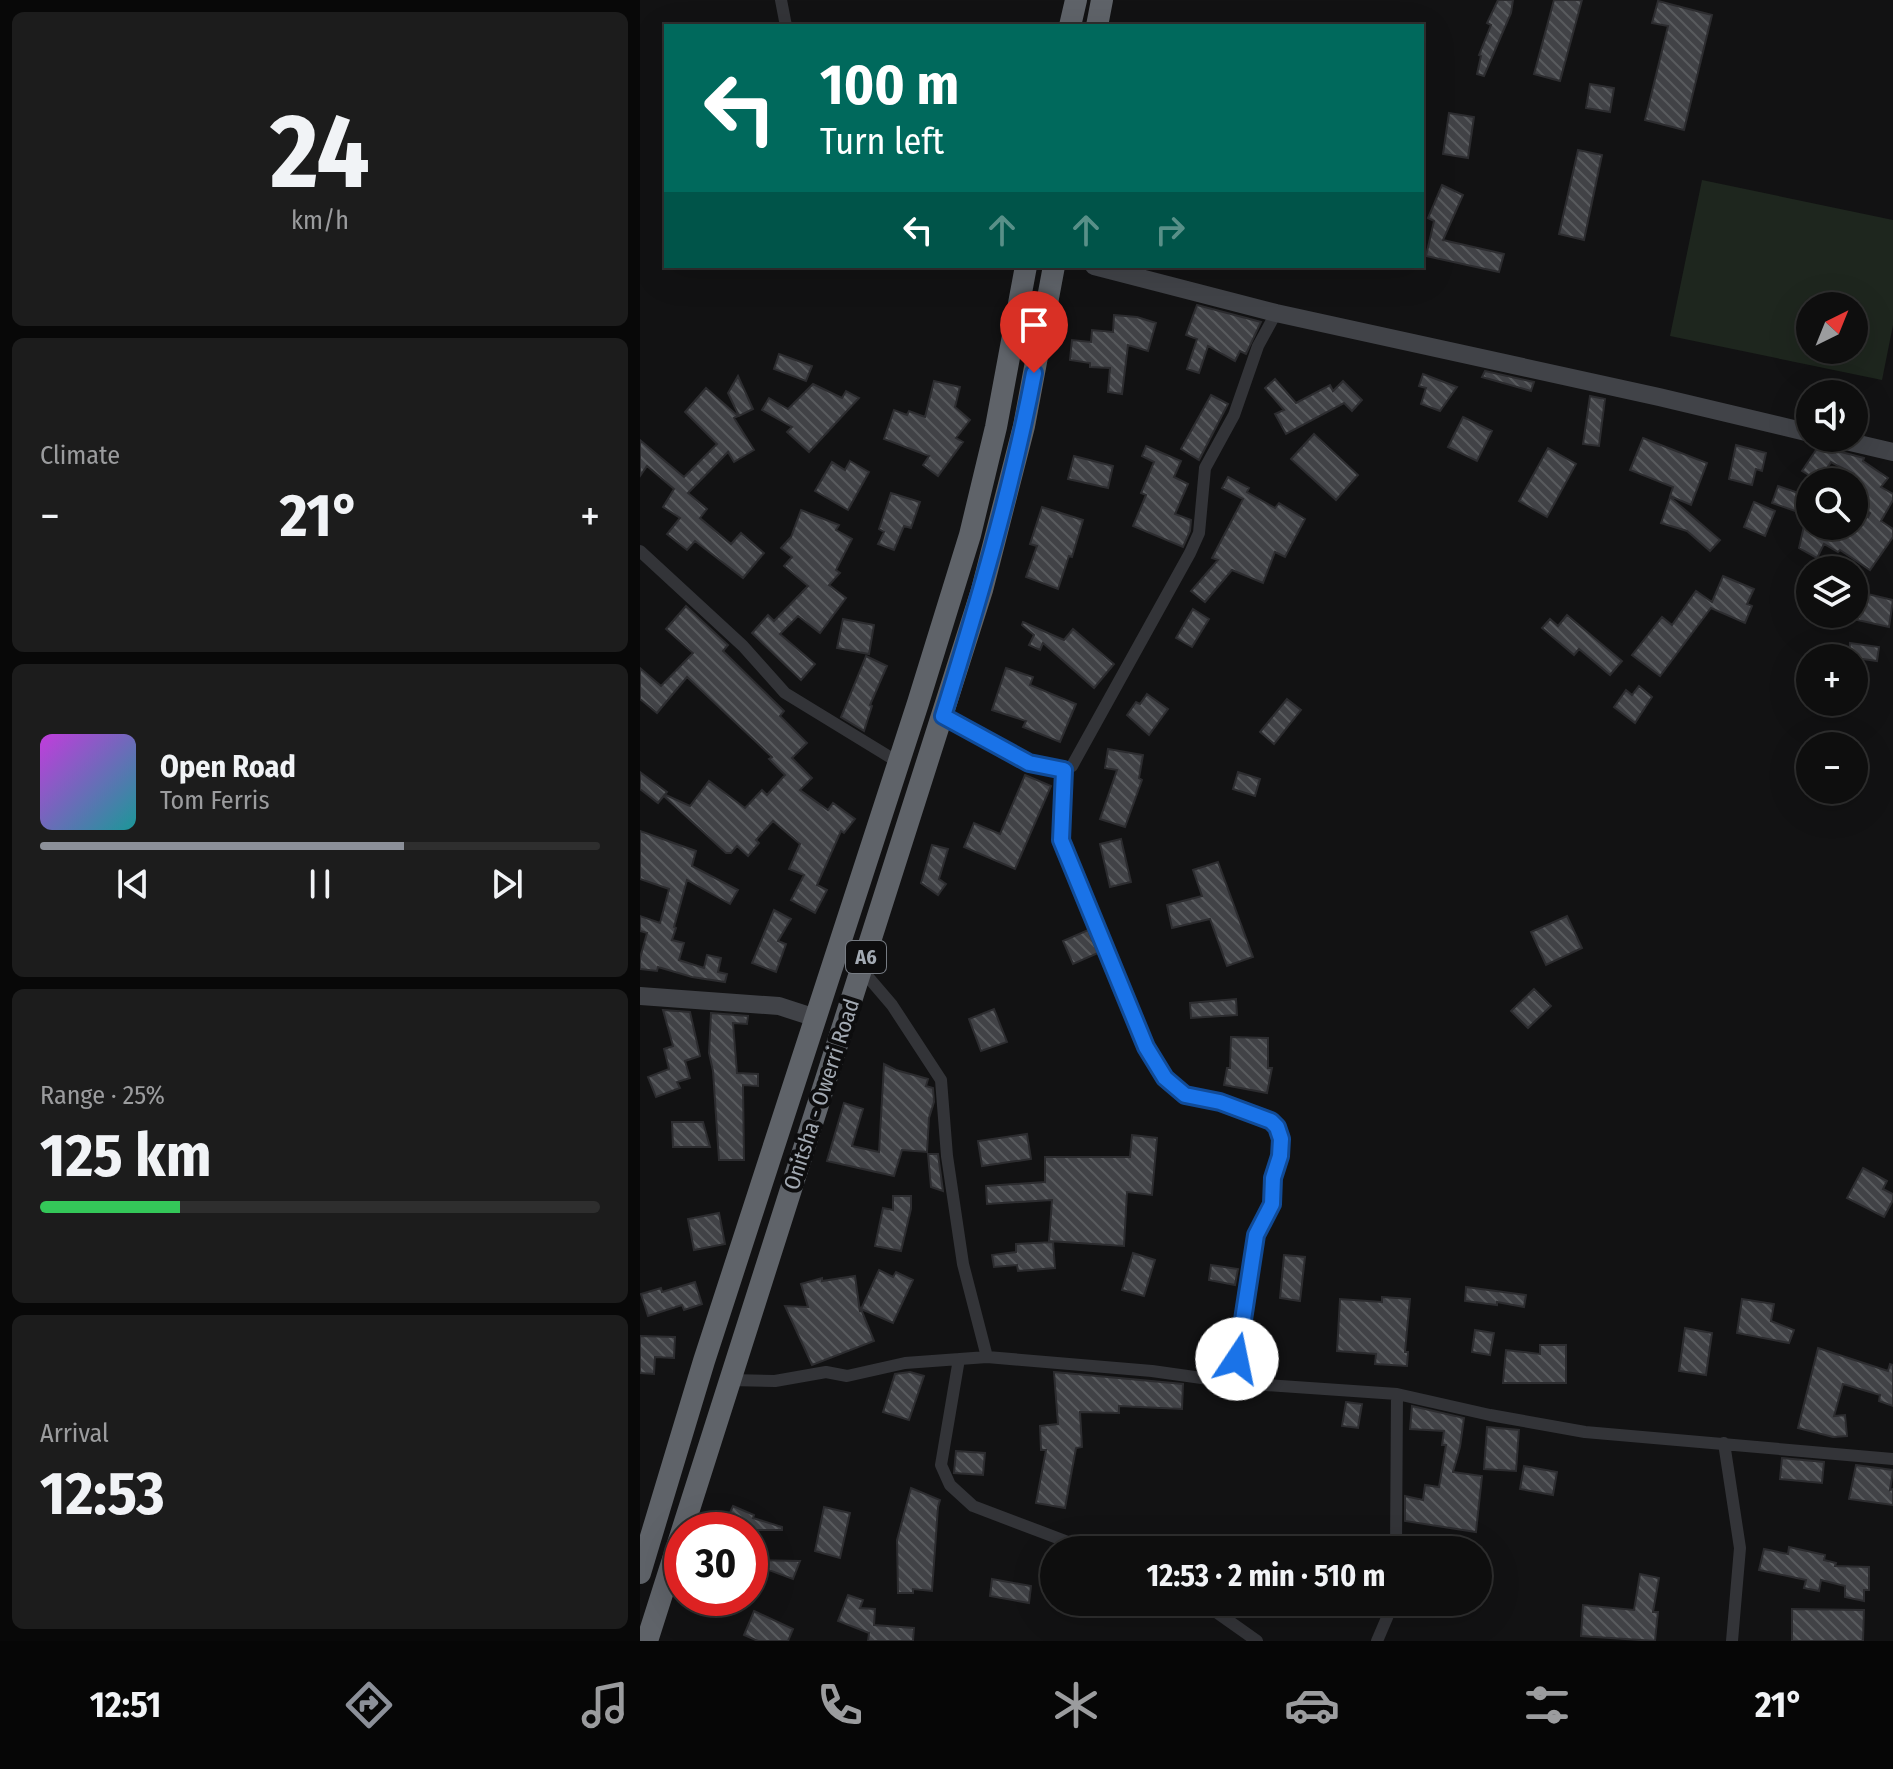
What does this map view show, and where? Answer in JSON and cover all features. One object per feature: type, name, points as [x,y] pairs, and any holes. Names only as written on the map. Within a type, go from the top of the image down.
[{"type":"highway","points":[[1070,24],[1076,0]]},
{"type":"highway","points":[[1097,24],[1102,0]]},
{"type":"highway","name":"Onitsha - Owerri Road","points":[[640,1573],[704,1361],[970,535],[996,427],[1026,268]]},
{"type":"highway","name":"Onitsha - Owerri Road","points":[[647,1641],[982,590],[1024,426],[1054,268]]},
{"type":"street","points":[[781,0],[786,24]]},
{"type":"street","points":[[1102,268],[1276,313],[1796,430]]},
{"type":"street","points":[[943,716],[1029,763],[1064,770],[1072,766],[1190,553],[1199,533],[1205,468],[1234,415],[1258,346],[1276,313]]},
{"type":"street","points":[[1868,446],[1893,452]]},
{"type":"street","points":[[640,551],[743,646],[785,693],[898,762]]},
{"type":"street","points":[[1064,770],[1061,840],[1082,897],[1165,1078],[1185,1095],[1220,1102],[1271,1121],[1281,1139],[1280,1156],[1273,1178],[1272,1204],[1256,1235],[1250,1288],[1232,1382]]},
{"type":"street","points":[[862,970],[892,1005],[941,1080],[947,1156],[963,1264],[987,1357]]},
{"type":"street","points":[[640,996],[779,1006],[816,1018]]},
{"type":"street","points":[[729,1380],[775,1381],[826,1372],[847,1376],[905,1363],[987,1357],[1152,1371],[1232,1382],[1397,1394],[1585,1432],[1893,1459]]},
{"type":"street","points":[[959,1359],[941,1465],[950,1485],[973,1506],[1052,1536]]},
{"type":"street","points":[[1396,1536],[1397,1394]]},
{"type":"street","points":[[1724,1443],[1740,1548],[1732,1641]]},
{"type":"street","points":[[1222,1616],[1257,1641]]},
{"type":"street","points":[[1377,1641],[1388,1616]]},
{"type":"shaded area","points":[[1702,180],[1893,220],[1893,325],[1882,380],[1805,364],[1868,364],[1868,292],[1796,292],[1796,362],[1670,336]]},
{"type":"building","points":[[1498,0],[1513,0],[1511,13],[1484,76],[1477,74],[1479,55],[1491,25],[1487,23]]},
{"type":"building","points":[[1554,0],[1582,0],[1560,81],[1534,74]]},
{"type":"building","points":[[1658,1],[1712,15],[1684,130],[1645,120],[1668,26],[1652,23]]},
{"type":"building","points":[[1590,84],[1614,88],[1610,112],[1586,108]]},
{"type":"building","points":[[1449,113],[1474,117],[1468,158],[1443,154]]},
{"type":"building","points":[[1578,150],[1602,155],[1584,240],[1559,234]]},
{"type":"building","points":[[1442,185],[1463,195],[1443,240],[1504,254],[1499,272],[1426,256],[1434,221],[1428,218]]},
{"type":"building","points":[[1197,305],[1261,322],[1246,354],[1240,351],[1235,361],[1208,346],[1199,373],[1187,369],[1197,339],[1186,335]]},
{"type":"building","points":[[1114,315],[1156,323],[1148,351],[1128,345],[1122,394],[1108,392],[1110,368],[1090,367],[1090,363],[1070,360],[1072,340],[1091,342],[1092,330],[1113,332]]},
{"type":"building","points":[[779,354],[812,366],[806,381],[774,369]]},
{"type":"building","points":[[1485,371],[1534,382],[1531,391],[1482,377]]},
{"type":"building","points":[[1423,374],[1457,387],[1440,411],[1421,404],[1426,388],[1419,386]]},
{"type":"building","points":[[738,376],[753,409],[739,416],[728,393]]},
{"type":"building","points":[[1275,379],[1296,403],[1330,385],[1333,391],[1343,381],[1362,400],[1352,411],[1344,403],[1286,434],[1275,414],[1284,410],[1265,388]]},
{"type":"building","points":[[934,381],[960,387],[955,407],[970,420],[956,438],[963,442],[938,476],[923,465],[929,456],[884,439],[894,410],[925,417]]},
{"type":"building","points":[[813,384],[842,398],[846,391],[859,398],[809,452],[787,432],[792,427],[762,410],[769,398],[788,409]]},
{"type":"building","points":[[706,388],[738,416],[734,418],[754,450],[734,462],[728,452],[688,493],[707,509],[700,518],[731,544],[741,533],[764,553],[743,578],[695,541],[687,550],[667,534],[680,518],[663,507],[674,489],[647,466],[640,476],[640,440],[684,477],[717,444],[685,412]]},
{"type":"building","points":[[1211,395],[1228,404],[1199,460],[1181,449]]},
{"type":"building","points":[[1590,396],[1605,399],[1599,446],[1583,444]]},
{"type":"building","points":[[1463,417],[1492,431],[1477,461],[1448,447]]},
{"type":"building","points":[[1314,434],[1358,475],[1336,500],[1291,459]]},
{"type":"building","points":[[1643,438],[1707,463],[1691,505],[1670,496],[1673,487],[1630,470]]},
{"type":"building","points":[[1736,445],[1766,453],[1762,471],[1756,469],[1752,485],[1729,479]]},
{"type":"building","points":[[1146,446],[1181,461],[1174,477],[1188,484],[1175,514],[1191,520],[1183,547],[1133,526],[1146,495],[1141,493],[1154,462],[1142,456]]},
{"type":"building","points":[[1548,448],[1576,464],[1547,517],[1519,501]]},
{"type":"building","points":[[1815,452],[1841,452],[1864,458],[1863,461],[1888,478],[1881,487],[1893,494],[1893,500],[1881,521],[1893,529],[1893,537],[1870,570],[1868,556],[1849,556],[1824,544],[1818,556],[1799,548],[1801,540],[1868,540],[1868,468],[1842,468],[1831,462],[1827,468],[1804,468]]},
{"type":"building","points":[[1074,456],[1113,466],[1108,488],[1068,479]]},
{"type":"building","points":[[850,461],[869,472],[848,510],[815,491],[832,462],[845,470]]},
{"type":"building","points":[[1228,477],[1275,508],[1279,503],[1305,519],[1285,557],[1275,552],[1263,583],[1232,570],[1205,602],[1191,591],[1218,560],[1212,558],[1243,499],[1222,488]]},
{"type":"building","points":[[1778,486],[1796,492],[1796,511],[1772,503]]},
{"type":"building","points":[[891,493],[920,502],[911,528],[904,526],[894,550],[878,544],[884,532],[879,529]]},
{"type":"building","points":[[1670,497],[1720,540],[1710,551],[1687,531],[1661,523]]},
{"type":"building","points":[[1754,502],[1775,511],[1765,536],[1744,527]]},
{"type":"building","points":[[1042,507],[1083,520],[1058,589],[1026,577],[1037,546],[1030,544]]},
{"type":"building","points":[[801,510],[839,525],[836,530],[852,539],[836,570],[840,573],[829,585],[846,598],[820,633],[798,616],[780,634],[815,664],[801,680],[752,633],[768,615],[774,621],[808,586],[784,566],[792,557],[781,548],[791,537]]},
{"type":"building","points":[[1723,576],[1754,589],[1747,604],[1752,606],[1745,623],[1711,608],[1660,676],[1632,655],[1662,617],[1672,625],[1696,591],[1712,602]]},
{"type":"building","points":[[1868,594],[1893,600],[1889,627],[1868,622]]},
{"type":"building","points":[[686,606],[728,645],[723,651],[784,711],[780,716],[807,743],[792,758],[812,778],[800,790],[828,810],[833,803],[855,819],[844,833],[841,831],[817,885],[827,890],[815,913],[791,900],[804,875],[789,869],[800,844],[773,821],[756,840],[759,843],[748,856],[737,846],[731,853],[726,853],[665,797],[690,806],[709,781],[745,808],[762,790],[767,795],[785,775],[769,759],[772,757],[687,677],[657,713],[640,699],[640,668],[661,686],[693,653],[666,629]]},
{"type":"building","points":[[1193,609],[1209,619],[1192,647],[1176,638]]},
{"type":"building","points":[[1567,615],[1622,661],[1610,675],[1579,649],[1574,655],[1542,628],[1550,619],[1558,626]]},
{"type":"building","points":[[843,619],[874,625],[869,654],[837,648]]},
{"type":"building","points":[[1023,622],[1064,640],[1073,629],[1114,664],[1094,688],[1043,643],[1040,650],[1029,645],[1034,635],[1022,625]]},
{"type":"building","points":[[1868,645],[1879,647],[1877,661],[1868,660]]},
{"type":"building","points":[[866,656],[887,666],[870,705],[864,731],[841,717]]},
{"type":"building","points":[[1006,668],[1033,677],[1030,685],[1076,704],[1060,742],[1023,727],[1026,721],[992,710]]},
{"type":"building","points":[[1639,686],[1652,697],[1635,723],[1614,707],[1626,690],[1632,695]]},
{"type":"building","points":[[1147,694],[1168,709],[1149,735],[1127,715],[1136,702],[1140,704]]},
{"type":"building","points":[[1287,699],[1301,710],[1274,744],[1260,732]]},
{"type":"building","points":[[1108,749],[1143,755],[1139,778],[1142,780],[1125,827],[1100,819],[1117,770],[1105,768]]},
{"type":"building","points":[[640,772],[667,792],[658,803],[640,789]]},
{"type":"building","points":[[1238,772],[1260,779],[1255,796],[1233,789]]},
{"type":"building","points":[[1025,775],[1051,786],[1015,869],[964,847],[974,823],[1000,834]]},
{"type":"building","points":[[640,831],[696,851],[692,866],[738,890],[730,904],[687,880],[672,940],[684,943],[679,960],[704,968],[707,955],[721,958],[718,972],[727,974],[725,982],[658,967],[657,971],[640,969],[647,933],[640,931],[640,916],[660,923],[669,889],[640,879]]},
{"type":"building","points":[[1121,839],[1131,882],[1110,887],[1100,844]]},
{"type":"building","points":[[932,845],[948,849],[939,879],[946,884],[938,895],[921,883]]},
{"type":"building","points":[[1218,862],[1253,957],[1227,966],[1210,919],[1172,928],[1167,905],[1202,896],[1193,870]]},
{"type":"building","points":[[774,910],[791,919],[778,941],[786,944],[776,972],[752,963]]},
{"type":"building","points":[[1567,916],[1582,948],[1546,965],[1531,932]]},
{"type":"building","points":[[1088,930],[1098,953],[1073,964],[1063,941]]},
{"type":"building","points":[[1534,989],[1551,1006],[1528,1028],[1511,1011]]},
{"type":"building","points":[[1236,999],[1237,1015],[1191,1018],[1190,1003]]},
{"type":"building","points":[[994,1009],[1007,1042],[981,1051],[969,1019]]},
{"type":"building","points":[[663,1010],[690,1012],[700,1056],[685,1061],[690,1078],[677,1082],[680,1088],[656,1097],[648,1077],[669,1069],[664,1049],[673,1046]]},
{"type":"building","points":[[711,1013],[748,1016],[747,1024],[733,1023],[737,1073],[758,1074],[758,1086],[743,1085],[744,1160],[719,1160],[709,1053]]},
{"type":"building","points":[[1231,1037],[1268,1038],[1268,1068],[1272,1068],[1267,1093],[1224,1085],[1227,1068],[1230,1068]]},
{"type":"building","points":[[884,1064],[928,1079],[926,1086],[933,1088],[927,1152],[902,1150],[894,1176],[827,1161],[844,1103],[863,1109],[852,1146],[879,1152]]},
{"type":"building","points":[[672,1122],[703,1122],[710,1147],[673,1147]]},
{"type":"building","points":[[1027,1134],[1031,1159],[982,1166],[978,1141]]},
{"type":"building","points":[[1132,1135],[1157,1138],[1152,1195],[1127,1192],[1124,1246],[1049,1241],[1052,1200],[987,1204],[986,1186],[1045,1182],[1045,1157],[1130,1157]]},
{"type":"building","points":[[928,1154],[938,1154],[943,1191],[931,1187]]},
{"type":"building","points":[[1863,1168],[1887,1181],[1883,1189],[1893,1194],[1884,1217],[1847,1198]]},
{"type":"building","points":[[893,1196],[911,1196],[901,1251],[875,1246],[883,1208],[893,1210]]},
{"type":"building","points":[[719,1213],[725,1244],[694,1250],[688,1219]]},
{"type":"building","points":[[1053,1242],[1055,1268],[1018,1271],[1017,1265],[994,1267],[992,1255],[1016,1252],[1016,1244]]},
{"type":"building","points":[[1133,1253],[1155,1260],[1144,1296],[1122,1290]]},
{"type":"building","points":[[1284,1255],[1305,1257],[1300,1301],[1280,1298]]},
{"type":"building","points":[[1211,1265],[1238,1269],[1235,1285],[1209,1280]]},
{"type":"building","points":[[879,1270],[893,1277],[896,1272],[913,1280],[893,1323],[861,1309]]},
{"type":"building","points":[[855,1276],[860,1312],[861,1309],[874,1341],[812,1365],[785,1306],[808,1307],[801,1284],[822,1278],[822,1281]]},
{"type":"building","points":[[695,1282],[702,1304],[684,1310],[682,1305],[648,1316],[641,1294],[661,1288],[662,1292]]},
{"type":"building","points":[[1466,1287],[1526,1295],[1524,1307],[1465,1301]]},
{"type":"building","points":[[1382,1297],[1410,1299],[1405,1352],[1408,1352],[1407,1366],[1375,1364],[1376,1354],[1337,1351],[1340,1299],[1382,1302]]},
{"type":"building","points":[[1742,1299],[1774,1304],[1771,1321],[1794,1330],[1789,1343],[1737,1333]]},
{"type":"building","points":[[1685,1328],[1712,1333],[1706,1375],[1679,1371]]},
{"type":"building","points":[[1475,1330],[1494,1333],[1490,1355],[1472,1352]]},
{"type":"building","points":[[640,1336],[675,1337],[674,1358],[655,1357],[654,1374],[640,1373]]},
{"type":"building","points":[[1540,1345],[1566,1345],[1566,1383],[1503,1383],[1506,1350],[1540,1354]]},
{"type":"building","points":[[1818,1348],[1888,1371],[1890,1364],[1893,1365],[1893,1406],[1879,1401],[1880,1395],[1843,1384],[1834,1416],[1845,1415],[1847,1436],[1833,1437],[1798,1428]]},
{"type":"building","points":[[910,1372],[924,1376],[909,1420],[883,1412],[895,1374]]},
{"type":"building","points":[[1054,1372],[1183,1384],[1182,1409],[1119,1406],[1119,1413],[1080,1412],[1082,1447],[1076,1448],[1065,1508],[1036,1503],[1046,1450],[1041,1450],[1040,1426],[1058,1424]]},
{"type":"building","points":[[1346,1402],[1362,1404],[1358,1428],[1342,1426]]},
{"type":"building","points":[[1412,1406],[1464,1418],[1453,1472],[1482,1476],[1476,1532],[1405,1521],[1405,1496],[1423,1500],[1425,1485],[1439,1487],[1446,1445],[1442,1445],[1444,1431],[1410,1429]]},
{"type":"building","points":[[1487,1427],[1519,1430],[1516,1471],[1484,1469]]},
{"type":"building","points":[[956,1451],[985,1453],[983,1475],[954,1473]]},
{"type":"building","points":[[1782,1458],[1824,1462],[1822,1483],[1780,1479]]},
{"type":"building","points":[[1856,1465],[1893,1470],[1890,1490],[1893,1489],[1893,1505],[1849,1499]]},
{"type":"building","points":[[1524,1466],[1557,1472],[1553,1495],[1520,1489]]},
{"type":"building","points":[[911,1488],[940,1500],[932,1591],[913,1589],[913,1593],[898,1593],[897,1540]]},
{"type":"building","points":[[733,1506],[747,1512],[730,1512]]},
{"type":"building","points":[[824,1507],[850,1513],[840,1558],[815,1551]]},
{"type":"building","points":[[768,1523],[782,1527],[782,1530],[768,1530]]},
{"type":"building","points":[[1789,1547],[1825,1555],[1824,1560],[1836,1563],[1835,1566],[1869,1567],[1869,1590],[1864,1590],[1864,1601],[1845,1597],[1845,1586],[1821,1580],[1819,1591],[1804,1588],[1806,1580],[1759,1570],[1764,1549],[1788,1554]]},
{"type":"building","points":[[768,1560],[800,1561],[793,1579],[768,1570]]},
{"type":"building","points":[[1640,1574],[1659,1578],[1653,1612],[1658,1612],[1655,1641],[1581,1636],[1583,1605],[1634,1610]]},
{"type":"building","points":[[992,1579],[1031,1586],[1029,1603],[990,1596]]},
{"type":"building","points":[[848,1595],[863,1600],[860,1608],[875,1609],[874,1625],[914,1628],[913,1641],[868,1641],[869,1633],[838,1621]]},
{"type":"building","points":[[1792,1609],[1864,1610],[1863,1641],[1792,1641]]},
{"type":"building","points":[[752,1616],[765,1616],[793,1629],[788,1641],[758,1641],[744,1635]]},
{"type":"route","points":[[1034,373],[1024,426],[982,590],[943,716],[1029,763],[1064,770],[1061,840],[1146,1047],[1165,1078],[1185,1095],[1220,1102],[1271,1121],[1277,1127],[1281,1139],[1280,1156],[1273,1178],[1272,1204],[1256,1235],[1237,1359]]}]
